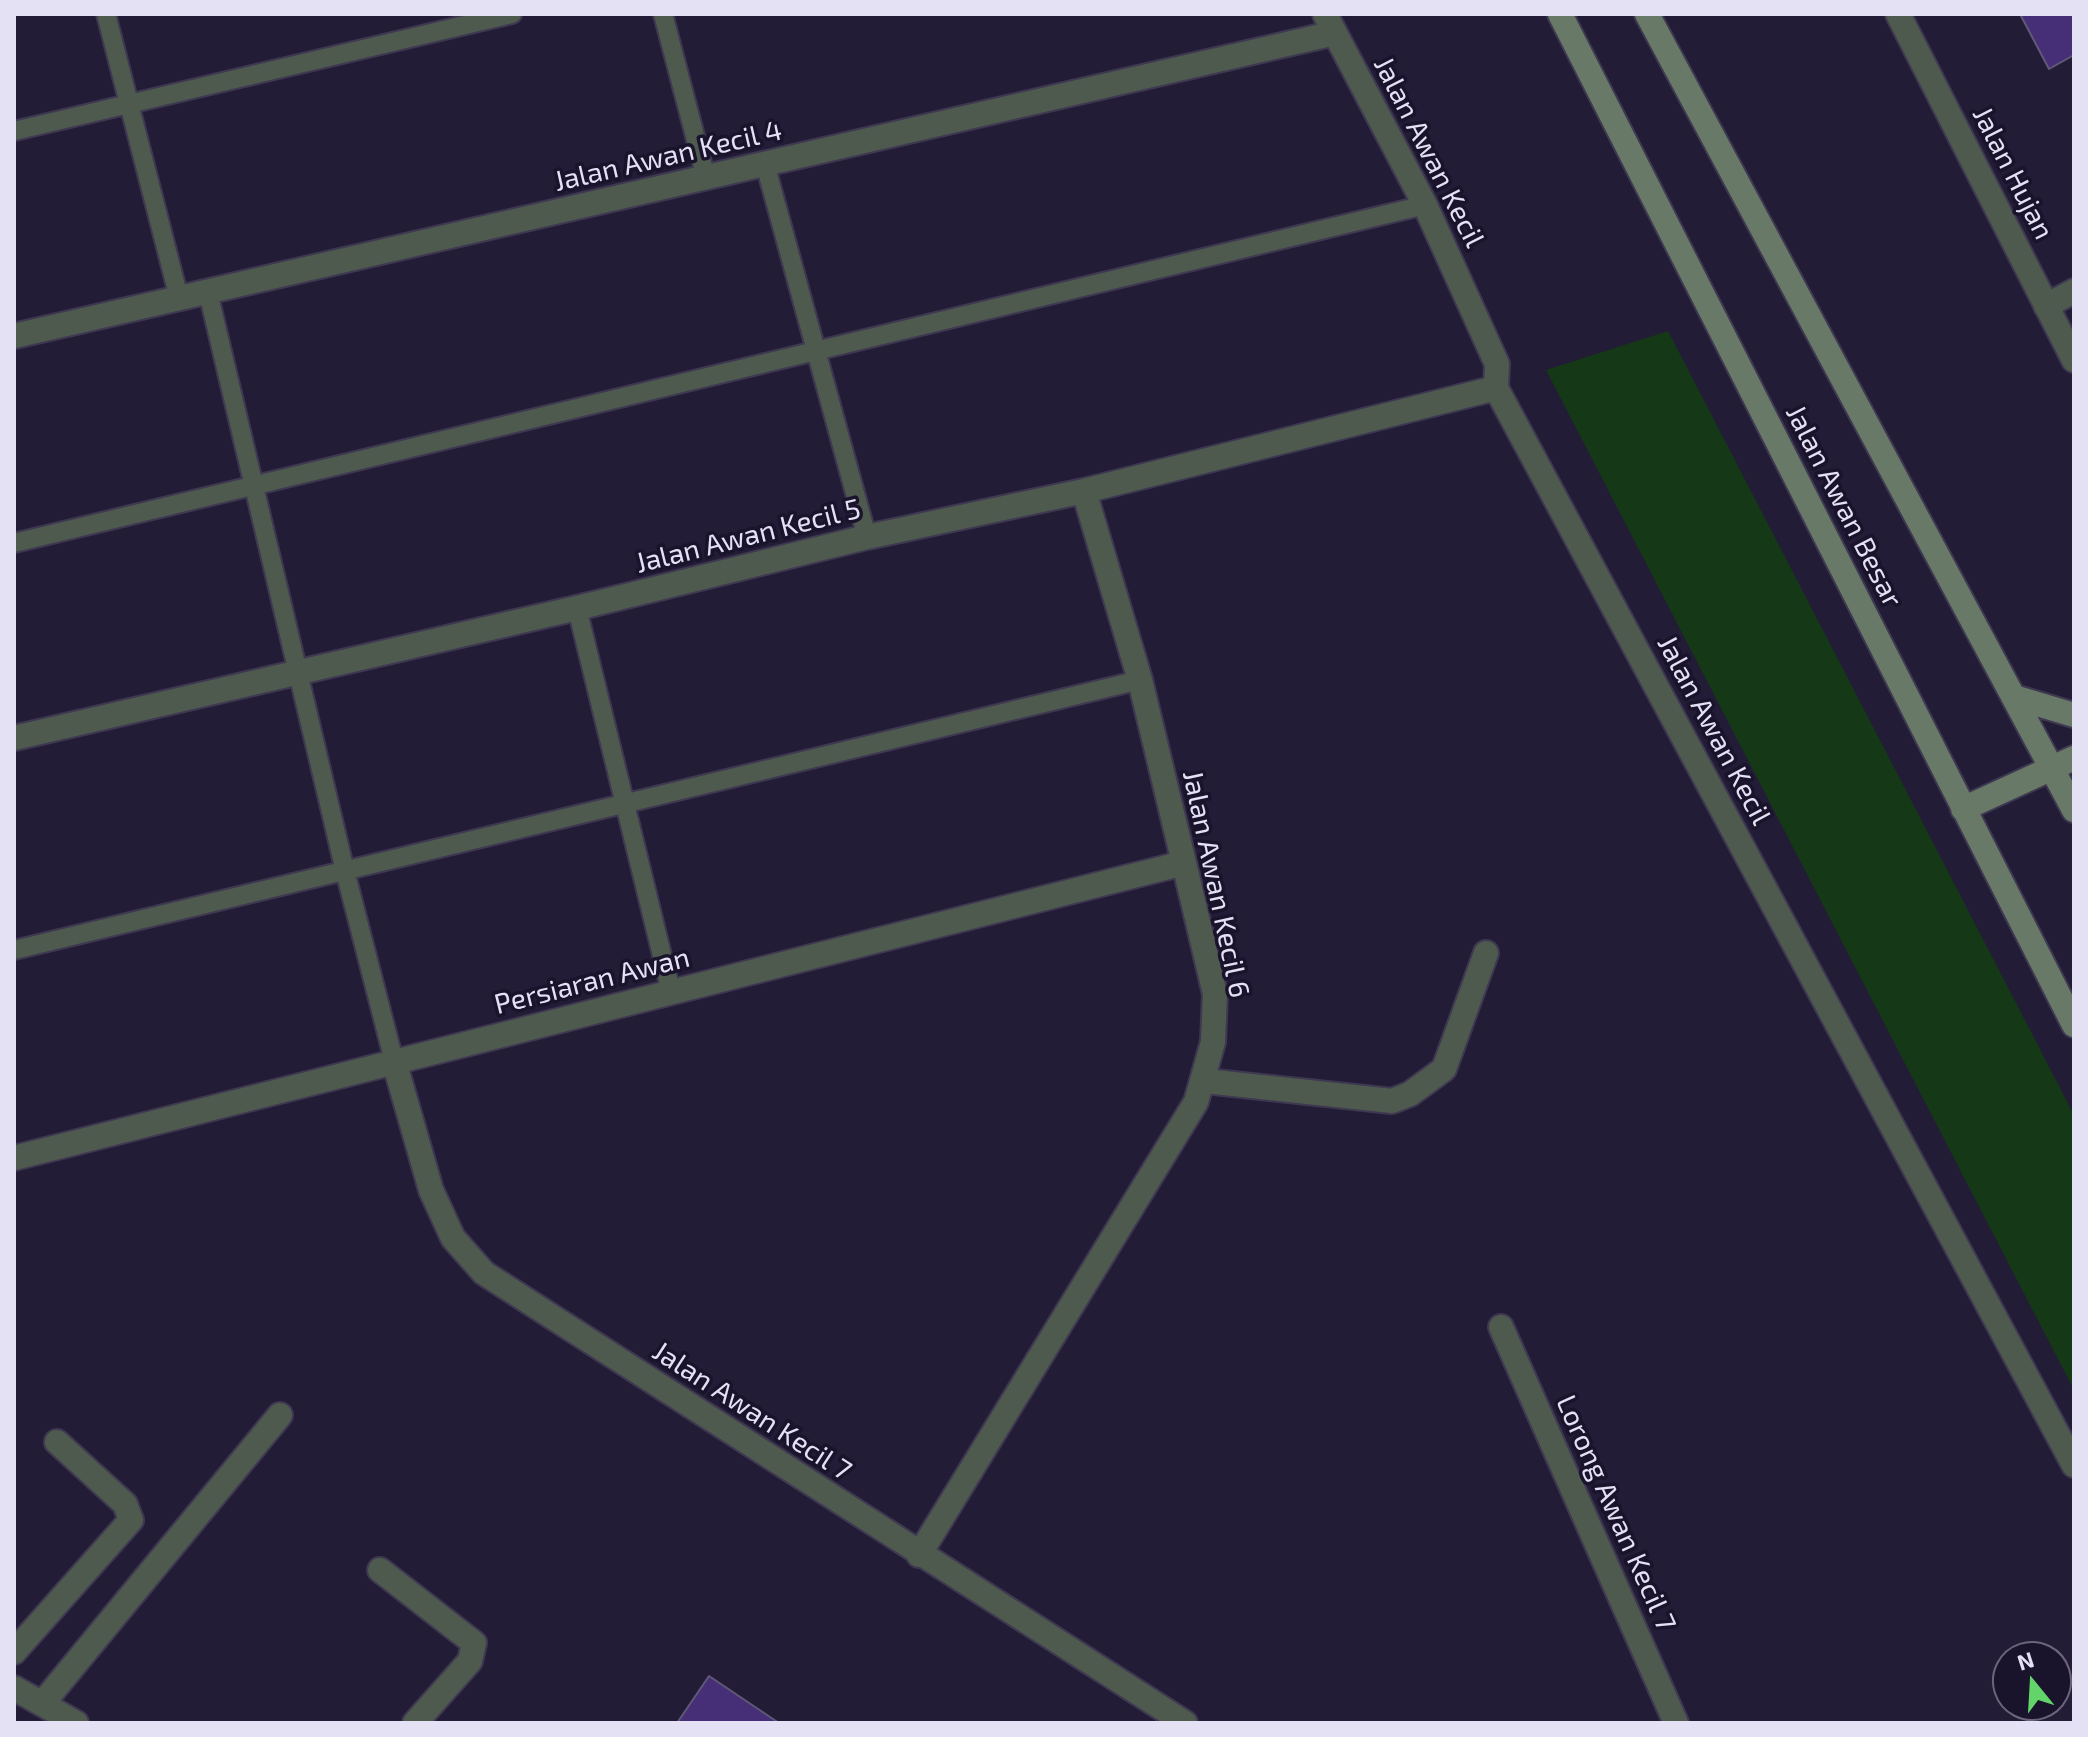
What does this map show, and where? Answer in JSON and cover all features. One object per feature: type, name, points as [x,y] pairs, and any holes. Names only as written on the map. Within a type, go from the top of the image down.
[{"type":"main road","name":"Jalan Awan Besar","points":[[1560,14],[2074,1025]]},
{"type":"main road","name":"Jalan Awan Besar","points":[[1647,14],[2014,697],[2063,763],[2074,810]]},
{"type":"main road","points":[[2014,697],[2074,715]]},
{"type":"main road","points":[[1963,809],[2063,763]]},
{"type":"street","name":"Jalan Hujan","points":[[1898,14],[2074,360]]},
{"type":"street","name":"Jalan Awan Kecil 4","points":[[14,336],[706,178],[1330,24]]},
{"type":"street","name":"Jalan Awan Kecil","points":[[1330,24],[1425,205],[1497,364],[1496,388],[2074,1465]]},
{"type":"street","points":[[2046,306],[2074,291]]},
{"type":"street","name":"Jalan Awan Kecil 5","points":[[14,738],[577,608],[867,537],[1084,491],[1496,388]]},
{"type":"street","name":"Jalan Awan Kecil 6","points":[[919,1555],[1196,1102],[1205,1081],[1213,1042],[1215,994],[1140,680],[1084,491]]},
{"type":"street","name":"Persiaran Awan","points":[[14,1158],[1184,863]]},
{"type":"street","points":[[1205,1081],[1392,1101],[1410,1094],[1444,1069],[1486,953]]},
{"type":"street","name":"Jalan Awan Kecil 7","points":[[394,1061],[431,1190],[453,1238],[484,1273],[1185,1723]]},
{"type":"street","name":"Lorong Awan Kecil 7","points":[[1501,1327],[1676,1723]]},
{"type":"street","points":[[42,1704],[280,1415]]},
{"type":"street","points":[[14,1652],[131,1520],[125,1504],[57,1442]]},
{"type":"street","points":[[380,1570],[474,1643],[470,1661],[415,1723]]},
{"type":"street","points":[[14,1688],[76,1723]]},
{"type":"lane","points":[[106,14],[179,298]]},
{"type":"lane","points":[[14,131],[512,14]]},
{"type":"lane","points":[[663,14],[706,178]]},
{"type":"lane","points":[[765,164],[867,537]]},
{"type":"lane","points":[[14,543],[1425,205]]},
{"type":"lane","points":[[208,292],[345,871],[394,1061]]},
{"type":"lane","points":[[577,608],[671,992]]},
{"type":"lane","points":[[14,950],[1140,680]]},
{"type":"green space","points":[[1668,331],[2074,1115],[2074,1390],[1546,370]]},
{"type":"building","points":[[2020,14],[2074,14],[2074,55],[2049,69]]},
{"type":"building","points":[[709,1676],[779,1723],[677,1723]]}]
